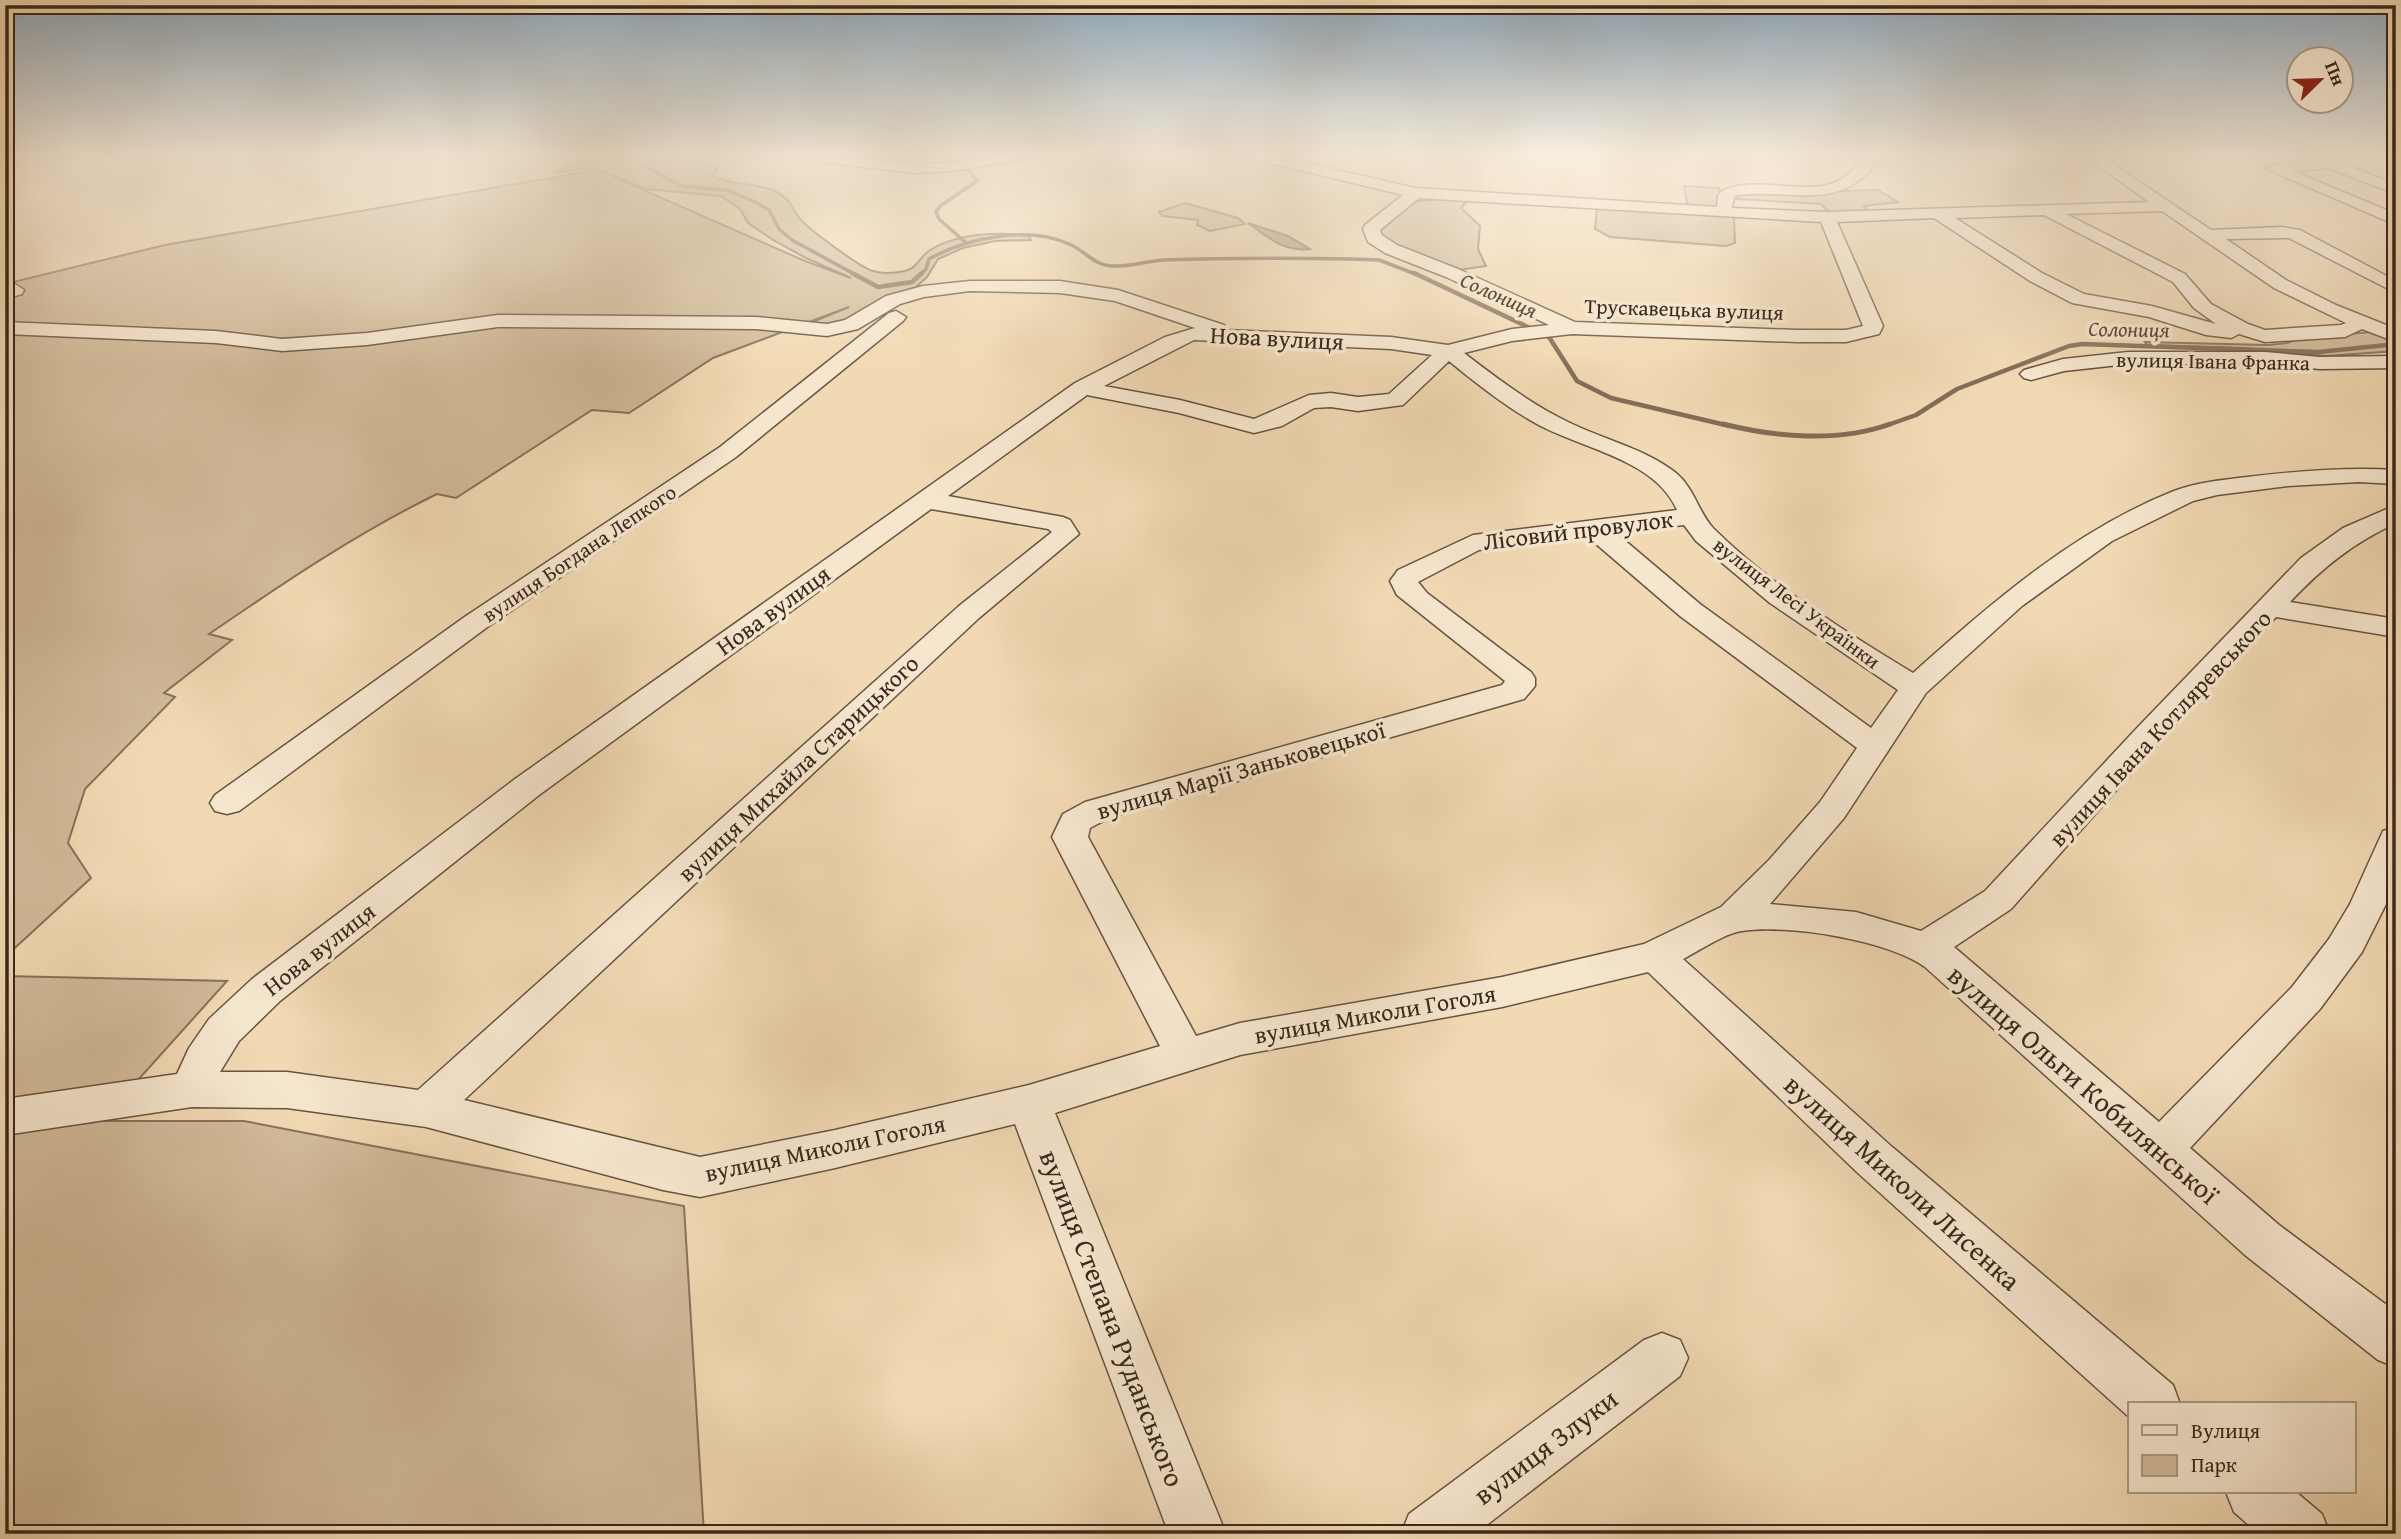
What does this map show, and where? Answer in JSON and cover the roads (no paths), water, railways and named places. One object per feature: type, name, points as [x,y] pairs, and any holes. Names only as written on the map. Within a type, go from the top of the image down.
[{"type":"street","name":"Трускавецька вулиця","points":[[1375,226],[1371,233],[1379,242],[1572,328],[1810,336],[1846,336],[1872,330],[1873,326],[1831,226]]},
{"type":"street","points":[[1956,226],[2036,277],[2079,299],[2151,313],[2211,330],[2255,333]]},
{"type":"street","points":[[2077,226],[2179,278],[2192,290],[2204,308],[2255,333],[2265,336],[2345,331],[2361,322]]},
{"type":"street","points":[[2192,226],[2280,284],[2361,322],[2387,326]]},
{"type":"street","points":[[2205,235],[2282,232],[2294,234],[2396,288]]},
{"type":"street","points":[[5,328],[216,337],[282,345],[367,339],[427,328],[510,320],[756,323],[827,330],[850,325],[893,300],[923,292],[982,286],[1085,289],[1118,296],[1238,336]]},
{"type":"street","name":"вулиця Богдана Лепкого","points":[[227,803],[476,622],[728,452],[923,292]]},
{"type":"street","points":[[2329,309],[2387,326]]},
{"type":"street","points":[[1083,388],[1180,407],[1254,426],[1274,421],[1309,402],[1331,400],[1358,404],[1395,400],[1448,351],[1512,335],[1572,328]]},
{"type":"street","name":"Нова вулиця","points":[[192,1090],[204,1060],[224,1030],[266,990],[527,787],[1083,388],[1185,336],[1391,342],[1448,351]]},
{"type":"street","name":"вулиця Лесі Українки","points":[[1448,351],[1559,428],[1642,463],[1667,478],[1683,493],[1703,533],[1773,591],[1843,643],[1915,687]]},
{"type":"street","name":"вулиця Івана Франка","points":[[2031,374],[2063,365],[2128,358],[2396,362]]},
{"type":"street","name":"вулиця Миколи Гоголя","points":[[5,1117],[192,1090],[287,1090],[426,1109],[663,1170],[700,1177],[835,1149],[1029,1103],[1240,1039],[1502,992],[1656,956],[1734,916],[1782,869],[1832,810],[1915,687],[2012,600],[2104,535],[2184,496],[2217,488],[2288,479],[2359,475],[2396,477]]},
{"type":"street","name":"вулиця Михайла Старицького","points":[[426,1109],[969,612],[1066,534],[1061,525],[1054,522],[925,500]]},
{"type":"street","name":"вулиця Івана Котляревського","points":[[1925,947],[1998,900],[2148,735],[2272,608],[2311,564],[2352,534],[2396,513]]},
{"type":"street","name":"Лісовий провулок","points":[[1512,670],[1417,599],[1404,581],[1408,576],[1474,543],[1693,516]]},
{"type":"street","points":[[1596,530],[1690,610],[1875,746]]},
{"type":"street","points":[[2272,608],[2396,628]]},
{"type":"street","name":"вулиця Марії Заньковецької","points":[[1185,1055],[1070,837],[1071,827],[1078,818],[1513,692],[1520,686],[1520,678],[1512,670]]},
{"type":"street","points":[[2160,1151],[2306,998],[2314,983],[2347,943],[2381,876],[2396,839]]},
{"type":"street","name":"вулиця Ольги Кобилянської","points":[[1734,916],[1857,926],[1891,934],[1925,947],[1954,968],[2262,1240],[2396,1343]]},
{"type":"street","name":"вулиця Миколи Лисенка","points":[[1656,956],[1875,1160],[2152,1402]]},
{"type":"street","name":"вулиця Степана Руданського","points":[[1029,1103],[1198,1534]]},
{"type":"street","name":"вулиця Злуки","points":[[1429,1534],[1662,1358]]},
{"type":"street","points":[[2256,1494],[2302,1534]]},
{"type":"waterway","name":"Солониця","points":[[777,226],[792,240],[856,275]]},
{"type":"waterway","points":[[947,226],[965,242]]},
{"type":"waterway","name":"Солониця","points":[[922,273],[929,259],[961,245],[998,236],[1035,235],[1053,238],[1074,247],[1099,263],[1111,266],[1164,260],[1352,259],[1379,260],[1418,275]]},
{"type":"waterway","name":"Солониця","points":[[852,273],[878,287],[912,282],[922,273]]},
{"type":"waterway","name":"Солониця","points":[[1414,273],[1549,337],[1577,381],[1611,398],[1730,426]]},
{"type":"waterway","name":"Солониця","points":[[1885,426],[1916,415],[1957,389],[2069,346],[2082,344],[2319,352],[2396,344]]},
{"type":"waterway","name":"Солониця","points":[[1723,424],[1806,436],[1849,434],[1890,424]]}]
